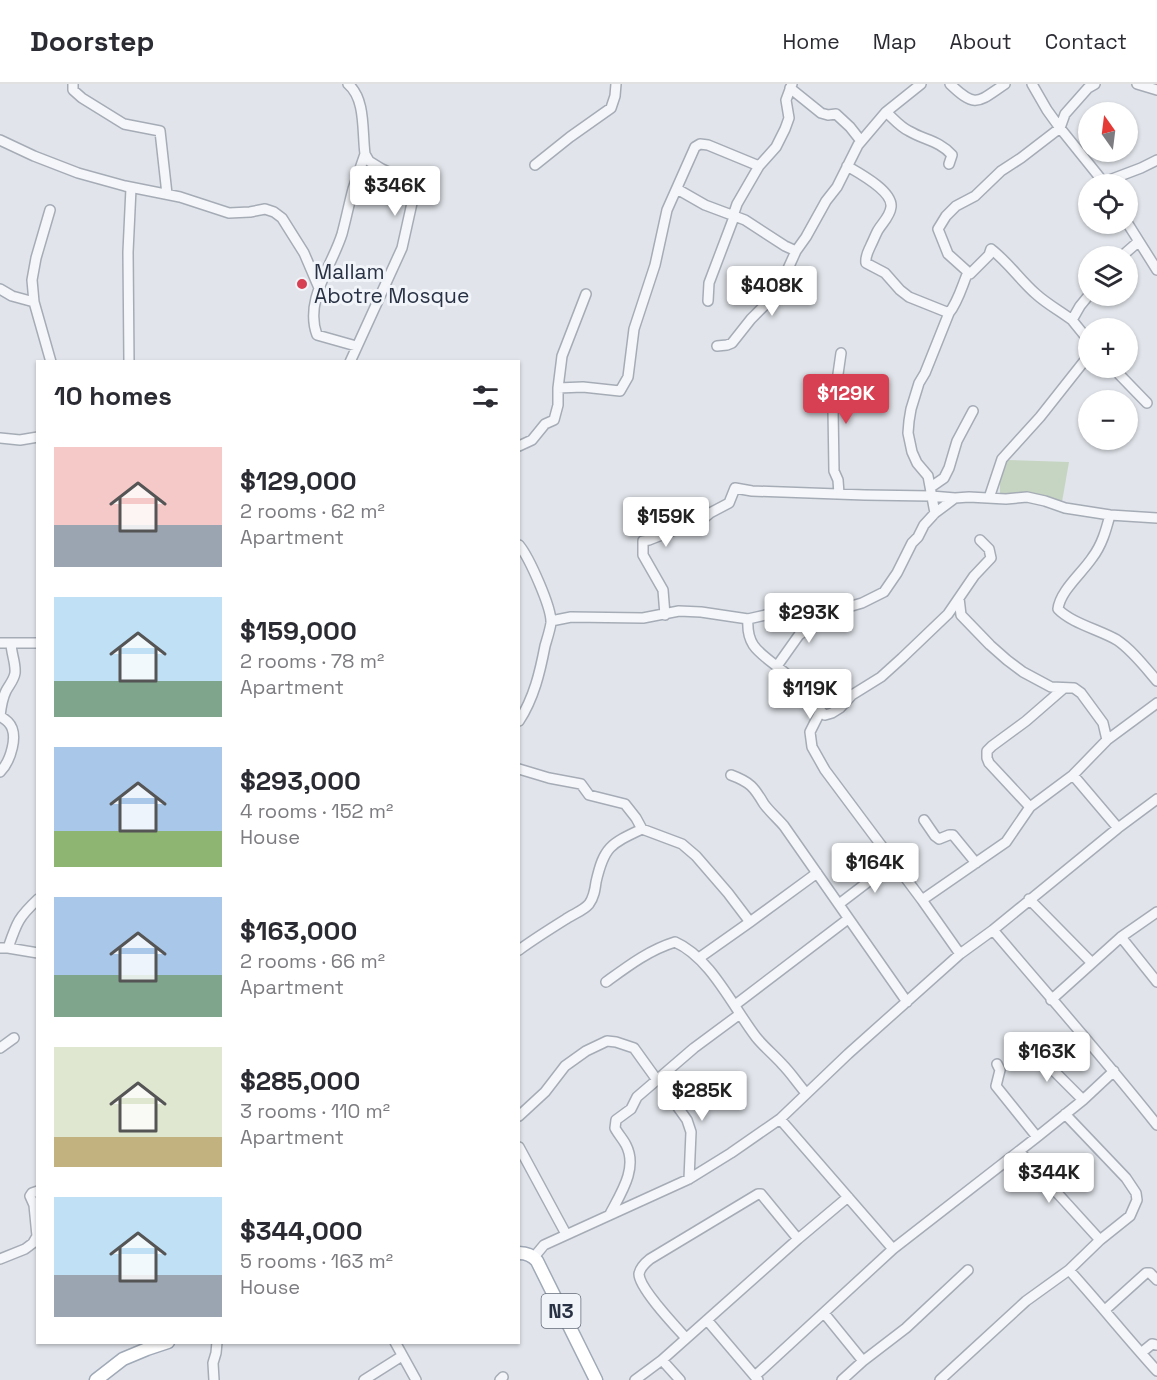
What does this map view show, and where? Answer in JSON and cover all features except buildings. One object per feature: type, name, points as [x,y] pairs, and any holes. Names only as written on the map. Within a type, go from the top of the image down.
[{"type":"main road","points":[[520,1253],[534,1257]]},
{"type":"main road","name":"N3","points":[[534,1257],[596,1380]]},
{"type":"main road","points":[[96,1380],[123,1359],[162,1344]]},
{"type":"street","points":[[74,84],[74,90],[82,99],[104,110],[124,124],[160,131],[167,194]]},
{"type":"street","points":[[348,84],[355,90],[360,103],[365,154],[369,161],[408,181],[412,187],[412,203],[402,248],[351,360]]},
{"type":"street","points":[[536,165],[611,108],[616,84]]},
{"type":"street","points":[[717,346],[732,343],[751,319],[777,293],[796,251],[837,187],[861,141],[886,112],[921,84]]},
{"type":"street","points":[[950,84],[965,97],[975,101],[981,100],[1005,84]]},
{"type":"street","points":[[1032,84],[1060,128],[1098,174]]},
{"type":"street","points":[[1078,327],[1072,320],[1037,296],[1018,277],[1003,257],[992,249],[970,274],[948,254],[938,229],[956,206],[975,196],[1001,171],[1021,159],[1060,128],[1065,114],[1088,87],[1095,84]]},
{"type":"street","points":[[1137,84],[1157,90]]},
{"type":"street","points":[[708,301],[709,283],[737,204],[759,166],[776,147],[785,129],[789,118],[786,100],[791,86],[821,113],[836,114],[861,141]]},
{"type":"street","points":[[886,112],[906,130],[946,148],[952,155],[949,164]]},
{"type":"street","points":[[0,140],[78,173],[131,188],[167,194],[230,213],[265,209],[274,212],[282,218],[304,253],[318,288]]},
{"type":"street","points":[[558,388],[583,387],[620,391],[623,388],[628,377],[634,329],[655,265],[667,210],[695,147],[700,144],[708,145],[759,166]]},
{"type":"street","points":[[356,346],[317,335],[314,319],[318,288],[341,236],[365,154]]},
{"type":"street","points":[[1127,174],[1157,160]]},
{"type":"street","points":[[847,165],[881,188],[891,205],[891,210],[866,256],[866,263],[885,273],[909,297],[949,313]]},
{"type":"street","points":[[129,360],[128,252],[131,188]]},
{"type":"street","points":[[677,189],[705,205],[745,220],[796,251]]},
{"type":"street","points":[[50,210],[32,280],[34,302],[50,360]]},
{"type":"street","points":[[1134,234],[1157,270]]},
{"type":"street","points":[[1133,246],[1138,242]]},
{"type":"street","points":[[934,513],[928,476],[917,463],[912,452],[908,433],[909,421],[919,383],[968,272]]},
{"type":"street","points":[[0,289],[12,296],[34,302]]},
{"type":"street","points":[[520,446],[532,440],[545,424],[554,420],[557,415],[562,356],[586,294]]},
{"type":"street","points":[[1072,320],[1080,306]]},
{"type":"street","points":[[839,494],[838,480],[834,471],[833,409],[841,353]]},
{"type":"street","points":[[989,498],[1002,459],[1040,417],[1078,369]]},
{"type":"street","points":[[1123,378],[1147,403]]},
{"type":"street","points":[[931,491],[944,478],[957,441],[973,411]]},
{"type":"street","points":[[0,438],[20,440],[36,437]]},
{"type":"street","points":[[665,615],[663,590],[643,555],[643,541],[703,519],[729,503],[735,488],[752,491],[839,494],[931,491],[955,498],[1006,499],[1027,496],[1065,508],[1110,515],[1157,518]]},
{"type":"street","points":[[551,621],[571,617],[632,618],[665,615],[679,611],[748,619],[774,613],[831,612],[862,603],[884,592],[897,573],[912,543],[934,513],[955,498]]},
{"type":"street","points":[[1110,515],[1105,533],[1093,558],[1061,599],[1058,609],[1118,641],[1157,681]]},
{"type":"street","points":[[748,619],[747,631],[751,641],[763,657],[804,690],[816,703],[820,712],[825,715],[832,713],[852,696],[881,677],[948,614],[974,576],[991,558],[989,549],[980,540]]},
{"type":"street","points":[[520,546],[534,571],[551,621],[538,678],[520,719]]},
{"type":"street","points":[[959,598],[961,615],[990,645],[1023,672],[1051,687],[1074,688],[1081,693],[1103,723],[1107,741]]},
{"type":"street","points":[[777,666],[799,635],[831,612]]},
{"type":"street","points":[[948,614],[961,615]]},
{"type":"street","points":[[0,643],[36,643]]},
{"type":"street","points":[[0,772],[5,767],[14,740],[8,722],[0,716],[5,693],[15,676],[11,643]]},
{"type":"street","points":[[1030,807],[988,763],[987,751],[1064,688]]},
{"type":"street","points":[[922,900],[1006,842],[1030,807],[1073,775],[1121,729],[1157,703]]},
{"type":"street","points":[[820,712],[810,732],[812,747],[825,770],[960,954]]},
{"type":"street","points":[[1103,723],[1121,729]]},
{"type":"street","points":[[520,769],[581,784],[589,795],[626,804],[642,829],[682,844],[689,850],[728,893],[750,922]]},
{"type":"street","points":[[731,775],[753,786],[765,805],[784,826],[907,1002]]},
{"type":"street","points":[[1073,775],[1118,828]]},
{"type":"street","points":[[534,1257],[544,1245],[689,1179],[780,1119],[960,954],[1157,799]]},
{"type":"street","points":[[924,820],[939,839],[953,835],[976,863]]},
{"type":"street","points":[[520,949],[585,908],[594,893],[600,864],[606,852],[617,841],[642,829]]},
{"type":"street","points":[[839,904],[894,862]]},
{"type":"street","points":[[699,958],[817,873]]},
{"type":"street","points":[[1029,899],[1092,963]]},
{"type":"street","points":[[36,901],[21,915],[4,948],[36,953]]},
{"type":"street","points":[[1051,1000],[1121,937],[1157,912]]},
{"type":"street","points":[[735,1005],[848,919]]},
{"type":"street","points":[[993,930],[1114,1071],[1157,1125]]},
{"type":"street","points":[[1121,937],[1157,982]]},
{"type":"street","points":[[606,982],[630,964],[667,944],[675,942],[681,944],[699,958],[758,1039],[806,1093]]},
{"type":"street","points":[[610,1214],[629,1174],[630,1162],[627,1146],[615,1128],[616,1120],[631,1109],[637,1097],[694,1048],[740,1014]]},
{"type":"street","points":[[0,1048],[14,1038]]},
{"type":"street","points":[[520,1115],[544,1092],[565,1066],[586,1051],[607,1041],[634,1048],[657,1080]]},
{"type":"street","points":[[1030,1047],[1083,1100]]},
{"type":"street","points":[[998,1065],[1000,1070],[996,1086],[1037,1137]]},
{"type":"street","points":[[707,1320],[756,1378],[893,1249],[1083,1100],[1114,1071]]},
{"type":"street","points":[[668,1072],[674,1098],[691,1132],[689,1179]]},
{"type":"street","points":[[940,1380],[1026,1301],[1069,1270],[1100,1240],[1130,1216],[1137,1200],[1136,1193],[1126,1178],[1065,1114]]},
{"type":"street","points":[[780,1119],[893,1249]]},
{"type":"street","points":[[520,1149],[566,1234]]},
{"type":"street","points":[[1019,1151],[1100,1240]]},
{"type":"street","points":[[36,1192],[30,1196],[34,1205],[36,1226]]},
{"type":"street","points":[[686,1338],[651,1297],[640,1279],[641,1268],[650,1259],[758,1194],[761,1194],[798,1239]]},
{"type":"street","points":[[635,1380],[662,1360],[848,1197]]},
{"type":"street","points":[[0,1259],[25,1249],[36,1238]]},
{"type":"street","points":[[842,1380],[906,1328],[968,1270]]},
{"type":"street","points":[[1069,1270],[1157,1371]]},
{"type":"street","points":[[1105,1310],[1146,1274],[1150,1273],[1157,1280]]},
{"type":"street","points":[[824,1313],[863,1361]]},
{"type":"street","points":[[214,1380],[213,1363],[217,1344]]},
{"type":"street","points":[[396,1344],[416,1380]]},
{"type":"street","points":[[1141,1353],[1152,1344],[1157,1346]]},
{"type":"street","points":[[364,1380],[402,1356]]},
{"type":"street","points":[[662,1360],[680,1380]]},
{"type":"green space","points":[[1007,460],[1069,462],[1062,502],[1029,492],[1000,496],[1000,477]]},
{"type":"place","name":"Mallam Abotre Mosque","points":[[302,284]]}]
